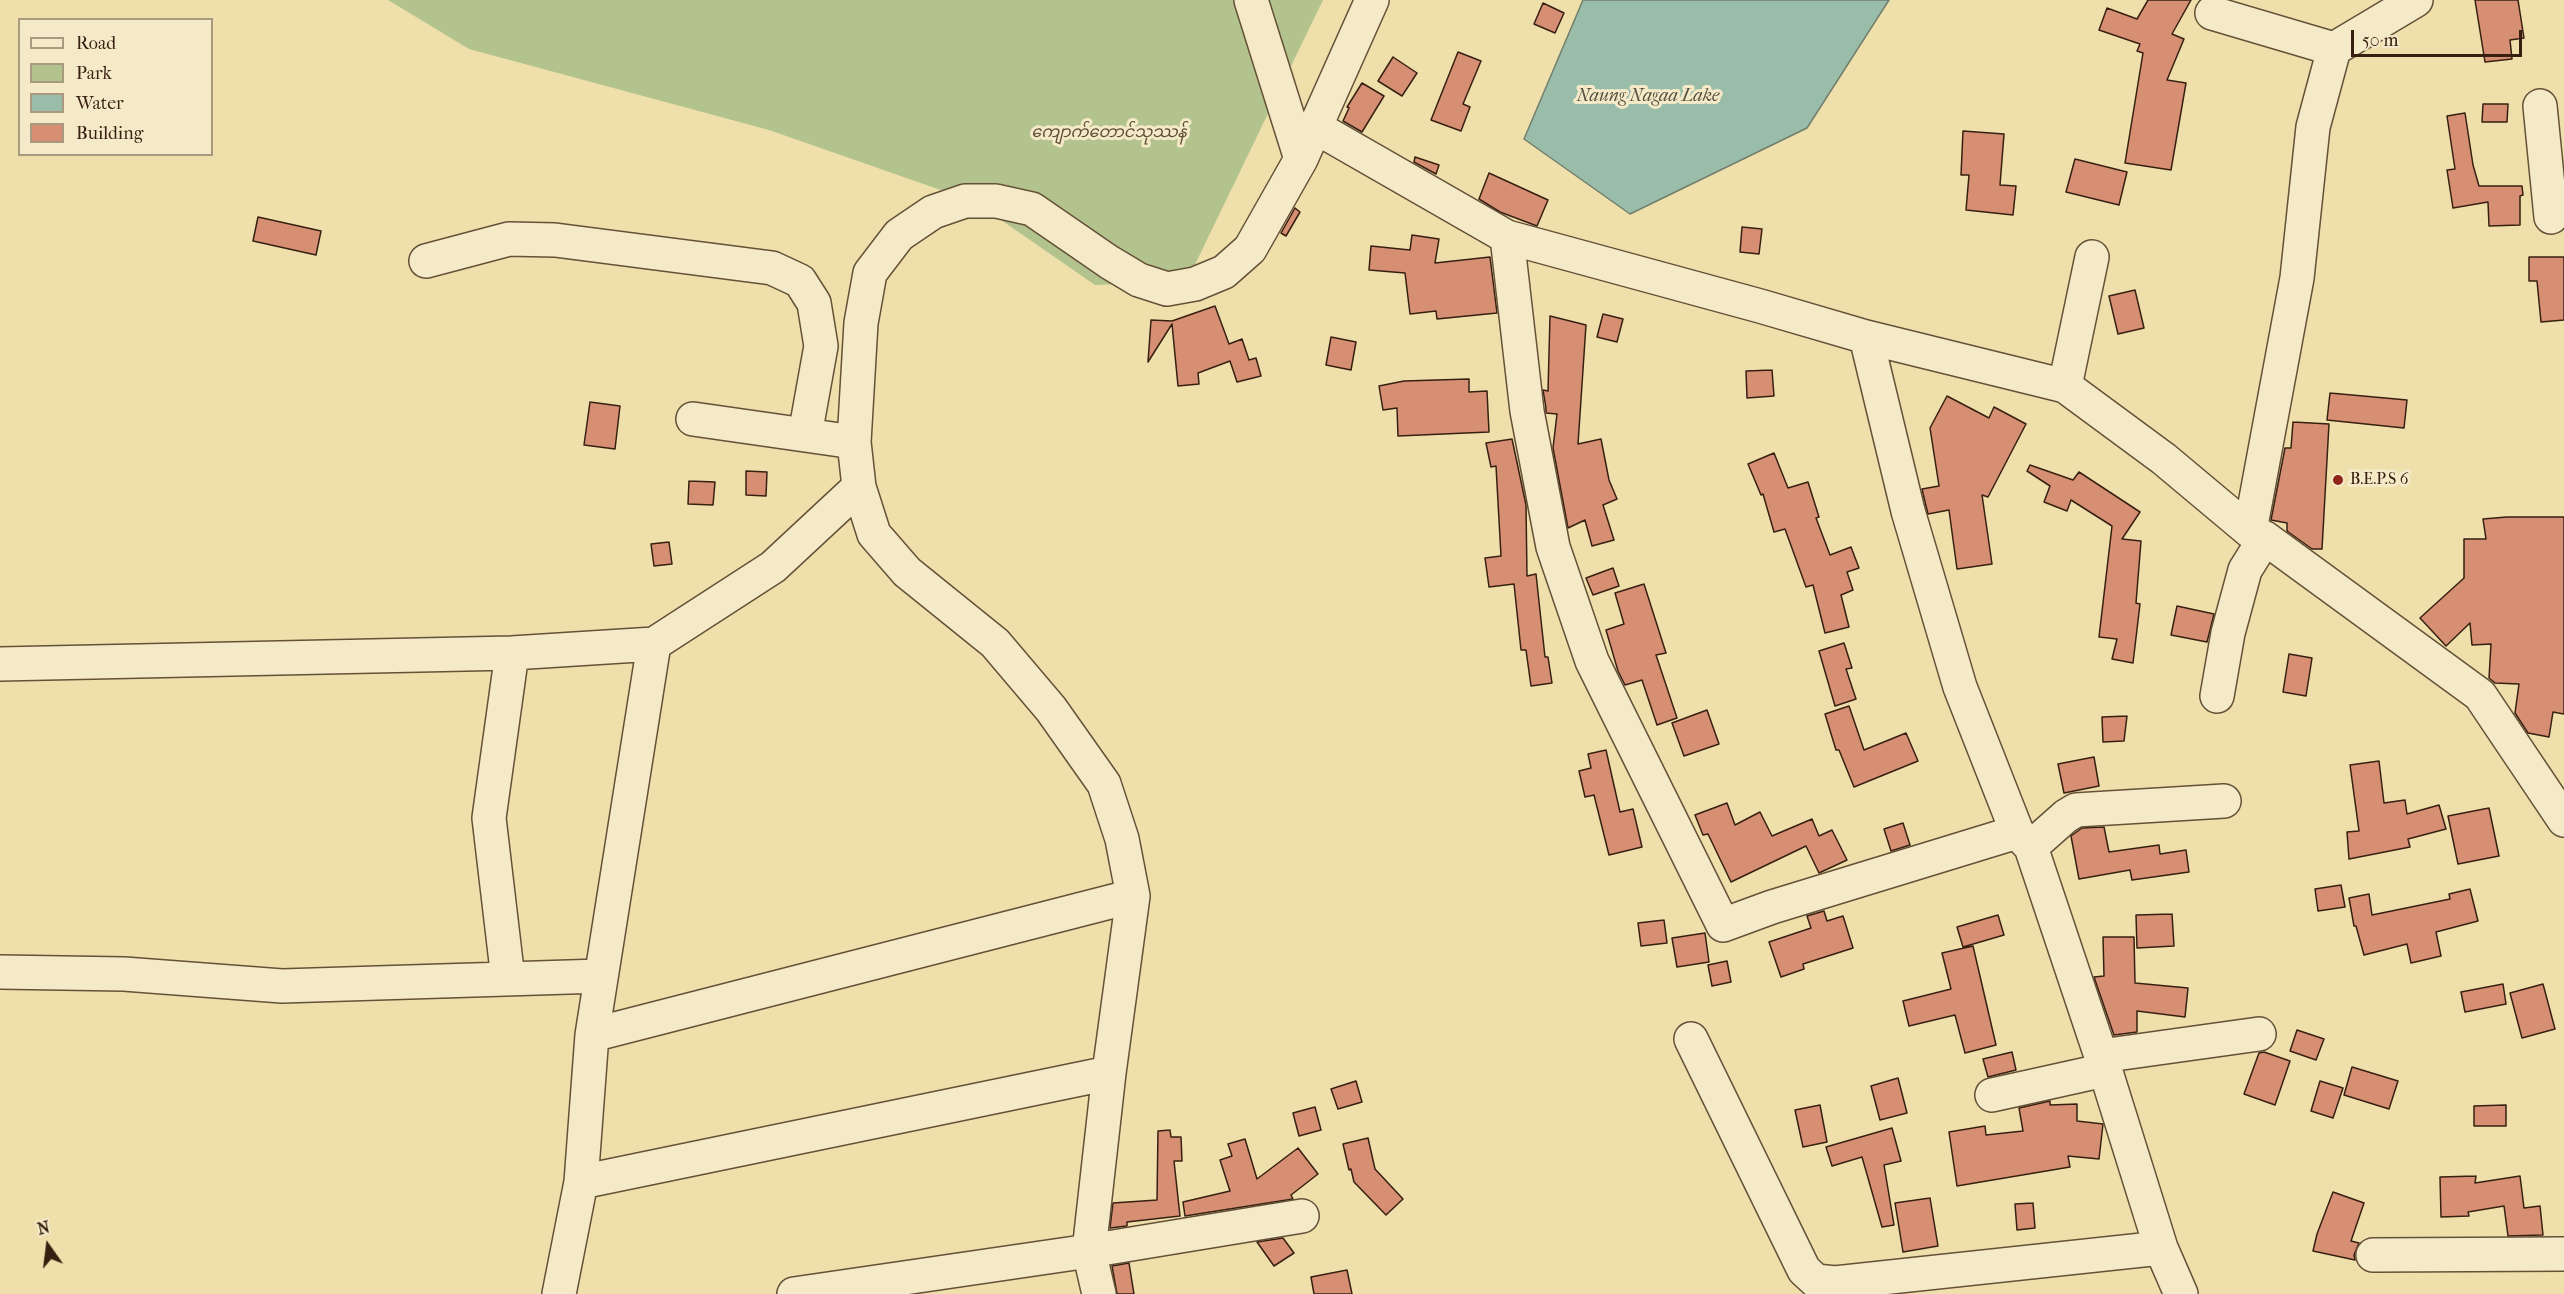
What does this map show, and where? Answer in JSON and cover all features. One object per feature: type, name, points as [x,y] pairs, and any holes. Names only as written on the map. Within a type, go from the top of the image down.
[{"type":"street","points":[[1251,0],[1301,159]]},
{"type":"street","points":[[1098,1294],[1089,1251],[1109,1073],[1133,897],[1122,839],[1104,783],[1051,709],[995,643],[907,572],[874,534],[859,487],[854,442],[861,323],[870,273],[899,235],[933,212],[964,201],[996,201],[1032,209],[1139,280],[1167,289],[1195,284],[1224,272],[1250,249],[1301,159],[1317,128],[1372,0]]},
{"type":"street","points":[[2217,696],[2228,633],[2257,534],[2297,278],[2313,127],[2334,49],[2416,0]]},
{"type":"street","points":[[2212,13],[2334,49]]},
{"type":"street","points":[[2540,106],[2554,166],[2551,217]]},
{"type":"street","points":[[1317,128],[1507,237],[1866,337],[2065,386],[2164,459],[2257,534],[2481,695],[2564,820]]},
{"type":"street","points":[[1507,237],[1527,411],[1553,547],[1592,662],[1723,926],[1772,908],[2024,840],[2076,810],[2223,801]]},
{"type":"street","points":[[426,261],[509,239],[555,240],[772,268],[800,281],[814,303],[821,346],[806,435]]},
{"type":"street","points":[[2065,386],[2092,257]]},
{"type":"street","points":[[1866,337],[1908,511],[1960,687],[2024,840],[2103,1063],[2161,1248],[2181,1294]]},
{"type":"street","points":[[693,419],[854,442]]},
{"type":"street","points":[[0,663],[512,653],[654,644],[773,567],[859,487]]},
{"type":"street","points":[[558,1294],[581,1182],[592,1035],[654,644]]},
{"type":"street","points":[[508,979],[489,818],[512,653]]},
{"type":"street","points":[[592,1035],[1133,897]]},
{"type":"street","points":[[0,972],[124,974],[282,986],[601,976]]},
{"type":"street","points":[[1992,1095],[2103,1063],[2259,1034]]},
{"type":"street","points":[[1691,1039],[1804,1270],[1816,1281],[1835,1283],[2161,1248]]},
{"type":"street","points":[[581,1182],[1109,1073]]},
{"type":"street","points":[[795,1294],[892,1287],[1089,1251],[1302,1216]]},
{"type":"street","points":[[2373,1255],[2564,1254]]},
{"type":"green space","name":"ကျောက်တောင်သုဿန်","points":[[388,0],[1323,0],[1187,281],[1095,285],[975,202],[769,130],[469,49]]},
{"type":"water","name":"Naung Nagaa Lake","points":[[1583,0],[1889,0],[1807,128],[1630,214],[1524,139]]},
{"type":"building","points":[[2148,0],[2191,0],[2172,34],[2184,39],[2167,80],[2186,83],[2171,170],[2125,163],[2143,53],[2137,51],[2140,44],[2099,30],[2107,8],[2137,19]]},
{"type":"building","points":[[2475,0],[2518,0],[2524,38],[2510,40],[2512,59],[2485,62]]},
{"type":"building","points":[[1543,3],[1564,13],[1555,33],[1534,24]]},
{"type":"building","points":[[1458,52],[1481,61],[1463,104],[1470,107],[1461,131],[1431,120]]},
{"type":"building","points":[[1393,57],[1417,73],[1402,96],[1378,81]]},
{"type":"building","points":[[1362,83],[1384,96],[1362,132],[1343,121],[1349,108],[1347,107]]},
{"type":"building","points":[[2483,104],[2508,104],[2507,122],[2482,122]]},
{"type":"building","points":[[2465,113],[2473,165],[2479,186],[2522,186],[2520,225],[2489,226],[2488,202],[2453,208],[2447,170],[2455,169],[2447,116]]},
{"type":"building","points":[[1963,131],[2004,134],[2000,185],[2016,186],[2013,215],[1966,210],[1969,175],[1961,175]]},
{"type":"building","points":[[1415,157],[1439,165],[1436,174],[1414,162]]},
{"type":"building","points":[[2075,159],[2127,172],[2119,205],[2066,192]]},
{"type":"building","points":[[1489,173],[1548,200],[1537,226],[1500,212],[1479,199]]},
{"type":"building","points":[[1295,208],[1300,212],[1286,236],[1281,233]]},
{"type":"building","points":[[258,217],[321,231],[316,255],[253,241]]},
{"type":"building","points":[[1742,227],[1762,229],[1759,254],[1740,252]]},
{"type":"building","points":[[1412,235],[1439,239],[1435,263],[1490,257],[1497,313],[1437,319],[1436,311],[1410,314],[1405,273],[1369,270],[1371,246],[1410,250]]},
{"type":"building","points":[[2529,257],[2564,257],[2564,320],[2541,322],[2537,281],[2529,281]]},
{"type":"building","points":[[2135,290],[2144,328],[2118,334],[2109,296]]},
{"type":"building","points":[[1215,306],[1229,344],[1242,339],[1249,360],[1256,358],[1261,376],[1237,382],[1230,361],[1198,373],[1199,384],[1178,386],[1172,324],[1148,362],[1151,320],[1172,321]]},
{"type":"building","points":[[1603,314],[1623,319],[1617,342],[1597,337]]},
{"type":"building","points":[[1550,316],[1586,325],[1578,444],[1601,439],[1609,480],[1617,499],[1603,505],[1614,540],[1592,546],[1585,520],[1568,528],[1553,448],[1557,414],[1546,413],[1543,390],[1548,391]]},
{"type":"building","points":[[1331,337],[1356,342],[1351,370],[1326,365]]},
{"type":"building","points":[[1772,370],[1774,396],[1747,398],[1746,371]]},
{"type":"building","points":[[1469,379],[1469,392],[1487,391],[1489,432],[1398,436],[1397,408],[1383,410],[1379,386],[1404,381]]},
{"type":"building","points":[[2330,393],[2407,400],[2404,428],[2327,420]]},
{"type":"building","points":[[1947,396],[1989,418],[1994,407],[2026,424],[1988,497],[1982,495],[1992,564],[1957,569],[1949,510],[1928,514],[1922,489],[1939,486],[1930,428]]},
{"type":"building","points":[[590,402],[620,406],[615,449],[584,445]]},
{"type":"building","points":[[2293,422],[2329,424],[2322,549],[2312,549],[2287,531],[2287,523],[2271,520],[2285,448],[2291,448]]},
{"type":"building","points":[[1512,439],[1526,505],[1527,576],[1536,574],[1545,657],[1548,657],[1552,683],[1531,686],[1526,650],[1521,650],[1514,584],[1489,587],[1485,558],[1501,556],[1496,466],[1491,467],[1486,443]]},
{"type":"building","points":[[1774,453],[1788,488],[1808,482],[1819,517],[1816,518],[1830,555],[1851,547],[1859,568],[1847,572],[1853,590],[1841,595],[1849,627],[1825,633],[1813,585],[1806,587],[1785,529],[1774,532],[1763,494],[1761,495],[1748,464]]},
{"type":"building","points":[[2030,465],[2073,480],[2079,472],[2140,512],[2122,539],[2141,541],[2136,603],[2140,604],[2133,663],[2112,659],[2117,639],[2099,637],[2112,526],[2071,500],[2067,511],[2044,502],[2050,486],[2027,471]]},
{"type":"building","points":[[746,471],[767,472],[766,496],[746,495]]},
{"type":"building","points":[[689,481],[715,482],[713,505],[688,504]]},
{"type":"building","points":[[2564,517],[2564,714],[2553,712],[2549,737],[2528,733],[2515,713],[2519,684],[2495,683],[2489,678],[2491,644],[2472,645],[2470,623],[2446,646],[2420,618],[2464,578],[2464,539],[2486,539],[2483,519]]},
{"type":"building","points":[[669,542],[672,564],[654,566],[651,544]]},
{"type":"building","points":[[1613,568],[1619,586],[1593,595],[1586,578]]},
{"type":"building","points":[[1644,584],[1666,653],[1656,655],[1677,718],[1657,725],[1642,680],[1625,685],[1618,671],[1606,630],[1624,624],[1615,593]]},
{"type":"building","points":[[2177,606],[2214,614],[2207,642],[2171,635]]},
{"type":"building","points":[[1844,643],[1852,668],[1846,669],[1856,699],[1835,706],[1819,651]]},
{"type":"building","points":[[2289,654],[2312,658],[2306,696],[2283,692]]},
{"type":"building","points":[[1849,706],[1864,750],[1906,733],[1918,761],[1854,787],[1839,750],[1836,750],[1825,714]]},
{"type":"building","points":[[1707,710],[1719,744],[1684,756],[1672,723]]},
{"type":"building","points":[[2127,716],[2124,741],[2103,742],[2102,717]]},
{"type":"building","points":[[1606,750],[1620,812],[1633,809],[1642,847],[1609,855],[1594,795],[1585,797],[1579,771],[1591,768],[1588,754]]},
{"type":"building","points":[[2094,757],[2099,786],[2064,793],[2058,764]]},
{"type":"building","points":[[2379,761],[2384,803],[2405,800],[2407,814],[2439,805],[2446,829],[2408,839],[2410,847],[2349,859],[2347,832],[2359,831],[2350,765]]},
{"type":"building","points":[[1727,803],[1735,825],[1760,812],[1772,836],[1812,819],[1819,836],[1832,830],[1847,860],[1819,873],[1806,846],[1731,882],[1708,834],[1703,835],[1695,815]]},
{"type":"building","points":[[2489,808],[2499,856],[2458,864],[2448,816]]},
{"type":"building","points":[[1903,823],[1910,845],[1891,851],[1884,829]]},
{"type":"building","points":[[2104,827],[2109,852],[2159,845],[2160,854],[2186,850],[2189,872],[2132,880],[2130,870],[2079,879],[2071,836],[2082,828]]},
{"type":"building","points":[[2341,885],[2345,907],[2318,911],[2315,889]]},
{"type":"building","points":[[2470,889],[2478,921],[2436,932],[2441,956],[2411,963],[2407,944],[2364,955],[2356,926],[2354,926],[2349,898],[2369,894],[2372,915],[2450,899],[2449,894]]},
{"type":"building","points":[[1824,911],[1827,921],[1843,916],[1853,948],[1803,964],[1804,969],[1781,977],[1769,942],[1811,928],[1807,916]]},
{"type":"building","points":[[2172,914],[2174,946],[2137,948],[2136,915]]},
{"type":"building","points":[[1998,915],[2004,935],[1963,947],[1957,927]]},
{"type":"building","points":[[1664,920],[1667,943],[1641,946],[1638,923]]},
{"type":"building","points":[[1705,933],[1709,962],[1677,967],[1672,938]]},
{"type":"building","points":[[2103,937],[2134,937],[2135,983],[2188,988],[2185,1017],[2137,1011],[2137,1032],[2114,1035],[2094,977],[2104,976]]},
{"type":"building","points":[[1973,946],[1996,1045],[1965,1053],[1955,1015],[1909,1026],[1903,1001],[1951,989],[1942,953]]},
{"type":"building","points":[[1727,961],[1731,982],[1712,986],[1708,965]]},
{"type":"building","points":[[2503,984],[2506,1004],[2465,1012],[2461,992]]},
{"type":"building","points":[[2543,984],[2555,1029],[2522,1038],[2510,993]]},
{"type":"building","points":[[2297,1030],[2324,1039],[2316,1060],[2290,1051]]},
{"type":"building","points":[[2012,1052],[2016,1070],[1988,1077],[1983,1059]]},
{"type":"building","points":[[2264,1052],[2290,1061],[2275,1105],[2244,1094],[2259,1053]]},
{"type":"building","points":[[2352,1067],[2398,1081],[2389,1109],[2344,1095]]},
{"type":"building","points":[[1898,1078],[1907,1113],[1880,1120],[1871,1086]]},
{"type":"building","points":[[1356,1081],[1362,1102],[1338,1109],[1331,1089]]},
{"type":"building","points":[[2320,1081],[2343,1088],[2333,1118],[2311,1111]]},
{"type":"building","points":[[2050,1101],[2050,1105],[2077,1104],[2077,1121],[2103,1124],[2099,1159],[2068,1156],[2070,1167],[1957,1186],[1949,1132],[1985,1126],[1986,1135],[2023,1131],[2019,1108]]},
{"type":"building","points":[[1820,1105],[1827,1142],[1803,1147],[1795,1110]]},
{"type":"building","points":[[2506,1105],[2506,1126],[2474,1126],[2474,1106]]},
{"type":"building","points":[[1315,1107],[1321,1130],[1299,1136],[1293,1113]]},
{"type":"building","points":[[1892,1128],[1901,1161],[1884,1165],[1894,1225],[1882,1227],[1862,1157],[1832,1166],[1826,1147]]},
{"type":"building","points":[[1170,1130],[1171,1137],[1181,1137],[1182,1161],[1174,1161],[1180,1216],[1127,1222],[1127,1226],[1110,1228],[1113,1203],[1157,1200],[1158,1131]]},
{"type":"building","points":[[1368,1138],[1375,1169],[1403,1199],[1386,1215],[1354,1182],[1351,1169],[1349,1170],[1343,1144]]},
{"type":"building","points":[[1245,1139],[1257,1179],[1298,1148],[1318,1174],[1291,1195],[1293,1199],[1185,1216],[1183,1202],[1230,1191],[1220,1160],[1232,1156],[1228,1144]]},
{"type":"building","points":[[2476,1176],[2475,1183],[2520,1176],[2524,1208],[2540,1206],[2543,1235],[2508,1236],[2504,1206],[2468,1212],[2469,1216],[2441,1217],[2440,1177]]},
{"type":"building","points":[[2333,1192],[2364,1203],[2351,1241],[2359,1243],[2354,1255],[2355,1260],[2313,1251]]},
{"type":"building","points":[[1930,1198],[1938,1246],[1903,1252],[1895,1203]]},
{"type":"building","points":[[2033,1203],[2035,1228],[2017,1230],[2015,1204]]},
{"type":"building","points":[[1283,1238],[1294,1253],[1274,1266],[1257,1242]]},
{"type":"building","points":[[1129,1263],[1134,1294],[1117,1294],[1112,1266]]},
{"type":"building","points":[[1347,1270],[1352,1294],[1314,1294],[1311,1277]]},
{"type":"place","name":"B.E.P.S 6","points":[[2338,480]]}]
